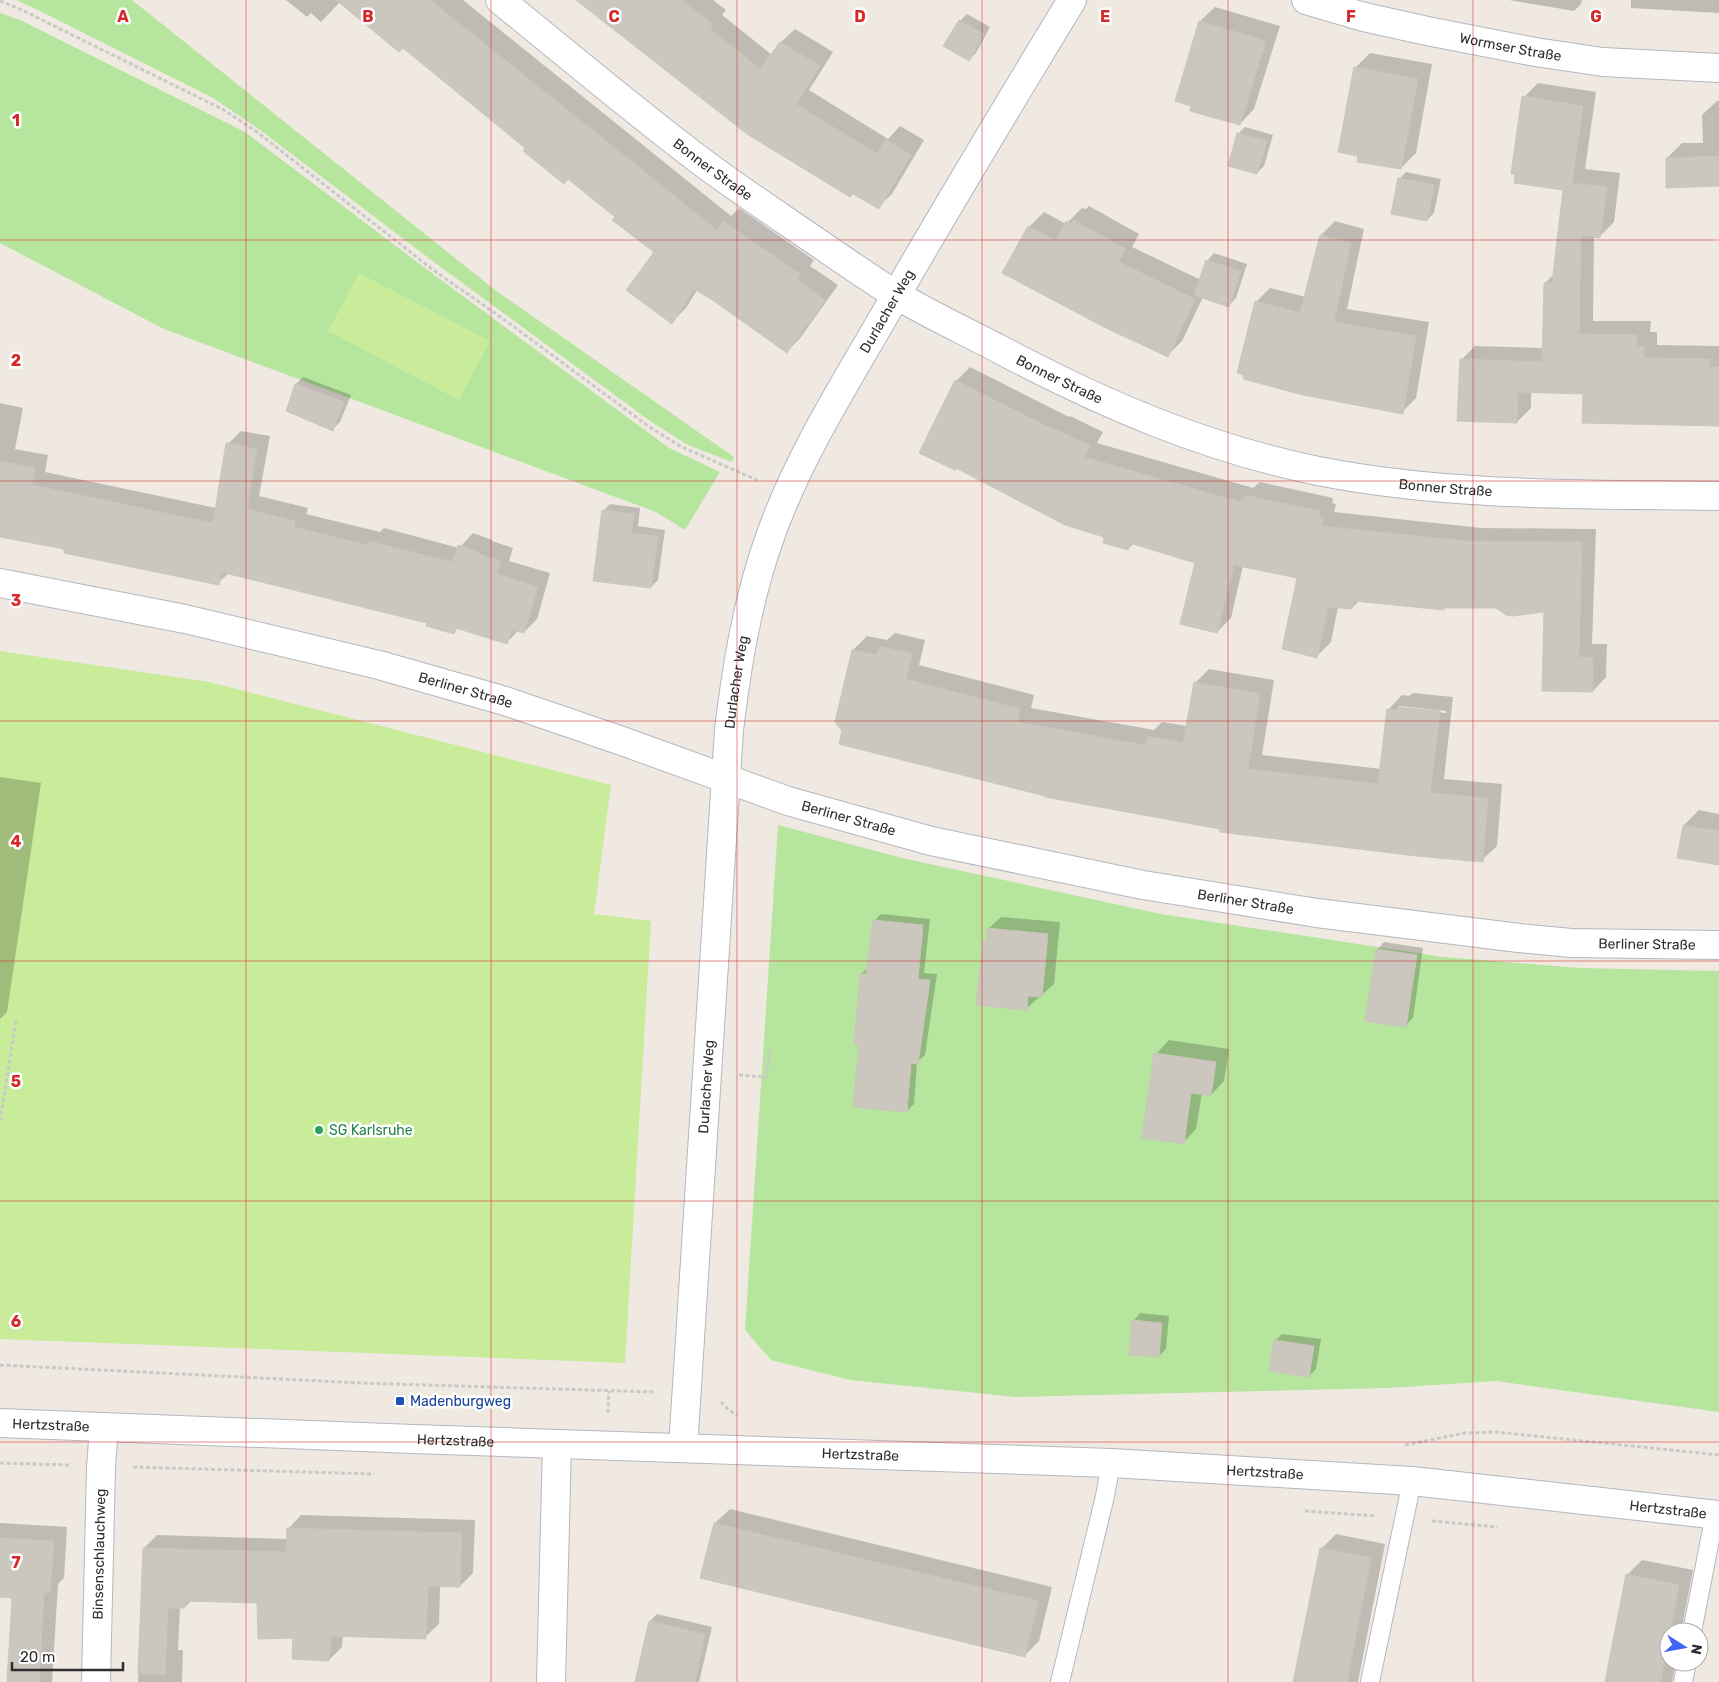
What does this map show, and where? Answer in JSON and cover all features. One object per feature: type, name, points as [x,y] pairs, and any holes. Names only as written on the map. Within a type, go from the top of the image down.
[{"type":"street","name":"Bonner Straße","points":[[500,0],[708,166],[753,199],[896,295],[1029,365],[1136,416],[1201,440],[1287,464],[1354,477],[1446,488],[1554,493],[1719,496]]},
{"type":"street","name":"Durlacher Weg","points":[[683,1448],[725,779],[729,730],[746,622],[770,535],[806,454],[896,295],[1072,0]]},
{"type":"street","name":"Wormser Straße","points":[[1306,0],[1364,17],[1535,52],[1603,62],[1719,68]]},
{"type":"street","name":"Berliner Straße","points":[[0,584],[185,619],[379,665],[505,701],[788,801],[931,841],[1143,885],[1236,901],[1519,938],[1571,943],[1719,945]]},
{"type":"street","name":"Hertzstraße","points":[[0,1423],[1111,1463],[1412,1481],[1717,1514]]},
{"type":"street","name":"Binsenschlauchweg","points":[[96,1682],[104,1427]]},
{"type":"street","points":[[551,1682],[556,1444]]},
{"type":"lane","points":[[1060,1682],[1105,1496],[1111,1463]]},
{"type":"lane","points":[[1370,1682],[1412,1481]]},
{"type":"lane","points":[[1694,1622],[1717,1514]]},
{"type":"path","points":[[0,1],[22,10],[224,110],[257,132],[432,269],[514,326],[648,426],[680,446],[761,482]]},
{"type":"path","points":[[0,1120],[16,1021]]},
{"type":"path","points":[[737,1075],[767,1077],[769,1049]]},
{"type":"path","points":[[0,1365],[352,1382],[716,1393],[722,1404],[730,1412],[741,1416]]},
{"type":"path","points":[[1396,1446],[1466,1433],[1496,1432],[1719,1455]]},
{"type":"path","points":[[0,1462],[102,1467],[378,1474]]},
{"type":"path","points":[[1298,1510],[1503,1527]]},
{"type":"green space","points":[[16,0],[132,0],[495,290],[734,457],[732,462],[688,445],[650,421],[430,259],[256,127],[213,98]]},
{"type":"green space","points":[[0,13],[20,20],[245,132],[669,448],[720,472],[685,530],[656,512],[164,329],[0,243]]},
{"type":"green space","points":[[359,273],[490,341],[459,400],[328,331]]},
{"type":"green space","name":"SG Karlsruhe","points":[[0,651],[209,682],[611,785],[594,914],[651,921],[625,1363],[0,1339]]},
{"type":"green space","points":[[778,825],[902,858],[1161,914],[1443,957],[1579,968],[1719,971],[1719,1412],[1496,1381],[1388,1388],[1016,1397],[850,1380],[771,1360],[745,1330]]},
{"type":"building","points":[[336,0],[430,0],[717,230],[723,221],[800,274],[797,280],[825,300],[787,353],[694,289],[672,324],[626,290],[654,252],[612,220],[615,217],[568,179],[564,184],[523,151],[525,148],[403,48],[399,52]]},
{"type":"building","points":[[576,0],[682,0],[713,24],[710,29],[760,69],[780,42],[820,66],[796,104],[877,154],[885,139],[911,155],[879,209],[853,194],[850,197],[747,134]]},
{"type":"building","points":[[959,20],[984,34],[969,61],[943,46]]},
{"type":"building","points":[[1199,21],[1266,41],[1240,125],[1190,111],[1191,106],[1175,101]]},
{"type":"building","points":[[1354,67],[1418,79],[1401,169],[1357,162],[1358,156],[1338,152]]},
{"type":"building","points":[[1522,96],[1583,106],[1572,183],[1607,187],[1600,238],[1581,235],[1579,334],[1637,335],[1637,346],[1644,346],[1644,358],[1710,359],[1709,367],[1719,367],[1719,426],[1582,423],[1583,394],[1518,392],[1517,423],[1457,421],[1460,359],[1542,362],[1544,283],[1552,283],[1563,190],[1514,183],[1515,174],[1511,174]]},
{"type":"building","points":[[1237,133],[1267,141],[1257,174],[1228,166]]},
{"type":"building","points":[[1719,156],[1719,186],[1666,188],[1666,158]]},
{"type":"building","points":[[1398,178],[1434,185],[1427,221],[1391,214]]},
{"type":"building","points":[[1073,220],[1126,249],[1119,262],[1195,299],[1168,357],[1106,328],[1002,273],[1028,226],[1056,241],[1066,221],[1071,224]]},
{"type":"building","points":[[1320,235],[1351,243],[1334,322],[1416,336],[1403,414],[1303,395],[1243,379],[1244,375],[1237,373],[1255,301],[1300,313]]},
{"type":"building","points":[[1206,260],[1241,271],[1229,307],[1194,295]]},
{"type":"building","points":[[955,380],[1090,446],[1084,457],[1240,502],[1241,499],[1244,500],[1245,495],[1320,511],[1319,517],[1323,518],[1321,526],[1466,541],[1582,542],[1579,657],[1593,658],[1593,692],[1542,691],[1544,612],[1513,616],[1506,615],[1496,608],[1444,608],[1444,610],[1354,601],[1352,609],[1328,607],[1317,658],[1282,649],[1297,578],[1234,565],[1217,633],[1180,624],[1195,563],[1130,543],[1128,550],[1103,543],[1104,537],[1065,525],[956,468],[955,470],[919,453]]},
{"type":"building","points":[[295,384],[344,402],[333,431],[286,411]]},
{"type":"building","points":[[226,443],[257,449],[247,509],[295,521],[294,527],[368,545],[369,541],[452,562],[458,545],[501,561],[497,574],[538,587],[524,633],[512,630],[507,644],[456,628],[454,634],[426,626],[427,623],[221,572],[219,585],[64,553],[64,549],[0,537],[0,461],[35,468],[32,485],[213,523]]},
{"type":"building","points":[[602,510],[634,514],[631,533],[658,536],[651,588],[593,581]]},
{"type":"building","points":[[880,646],[912,654],[906,679],[1020,709],[1017,722],[1145,745],[1147,736],[1183,743],[1194,682],[1260,694],[1248,769],[1378,784],[1387,709],[1397,710],[1397,707],[1440,711],[1430,793],[1488,798],[1483,862],[1416,856],[1220,832],[1220,829],[1045,797],[839,744],[842,731],[835,722],[852,650],[877,655]]},
{"type":"building","points":[[1683,825],[1719,831],[1719,865],[1677,858]]},
{"type":"building","points":[[873,920],[923,925],[918,979],[930,980],[918,1064],[911,1063],[907,1112],[853,1107],[859,1046],[854,1045],[860,974],[866,974]]},
{"type":"building","points":[[987,928],[1048,934],[1042,997],[1028,996],[1027,1010],[976,1005],[983,941],[986,941]]},
{"type":"building","points":[[1376,949],[1417,955],[1406,1027],[1365,1021]]},
{"type":"building","points":[[1154,1053],[1216,1062],[1211,1096],[1191,1093],[1184,1144],[1142,1138]]},
{"type":"building","points":[[1132,1320],[1162,1323],[1159,1357],[1129,1355]]},
{"type":"building","points":[[1274,1340],[1314,1346],[1309,1377],[1269,1371]]},
{"type":"building","points":[[714,1523],[1038,1601],[1025,1657],[700,1578]]},
{"type":"building","points":[[287,1528],[462,1533],[460,1587],[428,1586],[426,1639],[331,1636],[329,1661],[292,1659],[293,1638],[258,1639],[257,1603],[185,1601],[185,1608],[168,1608],[165,1675],[138,1673],[143,1548],[286,1552]]},
{"type":"building","points":[[0,1538],[54,1541],[50,1593],[44,1593],[39,1682],[7,1682],[12,1598],[0,1597]]},
{"type":"building","points":[[1320,1548],[1371,1558],[1347,1682],[1293,1682]]},
{"type":"building","points":[[1626,1574],[1679,1585],[1672,1622],[1659,1622],[1659,1672],[1663,1672],[1661,1682],[1605,1682]]},
{"type":"building","points":[[649,1621],[705,1634],[695,1682],[635,1682]]},
{"type":"place","name":"SG Karlsruhe","points":[[319,1130]]},
{"type":"place","name":"Madenburgweg","points":[[400,1401]]}]
